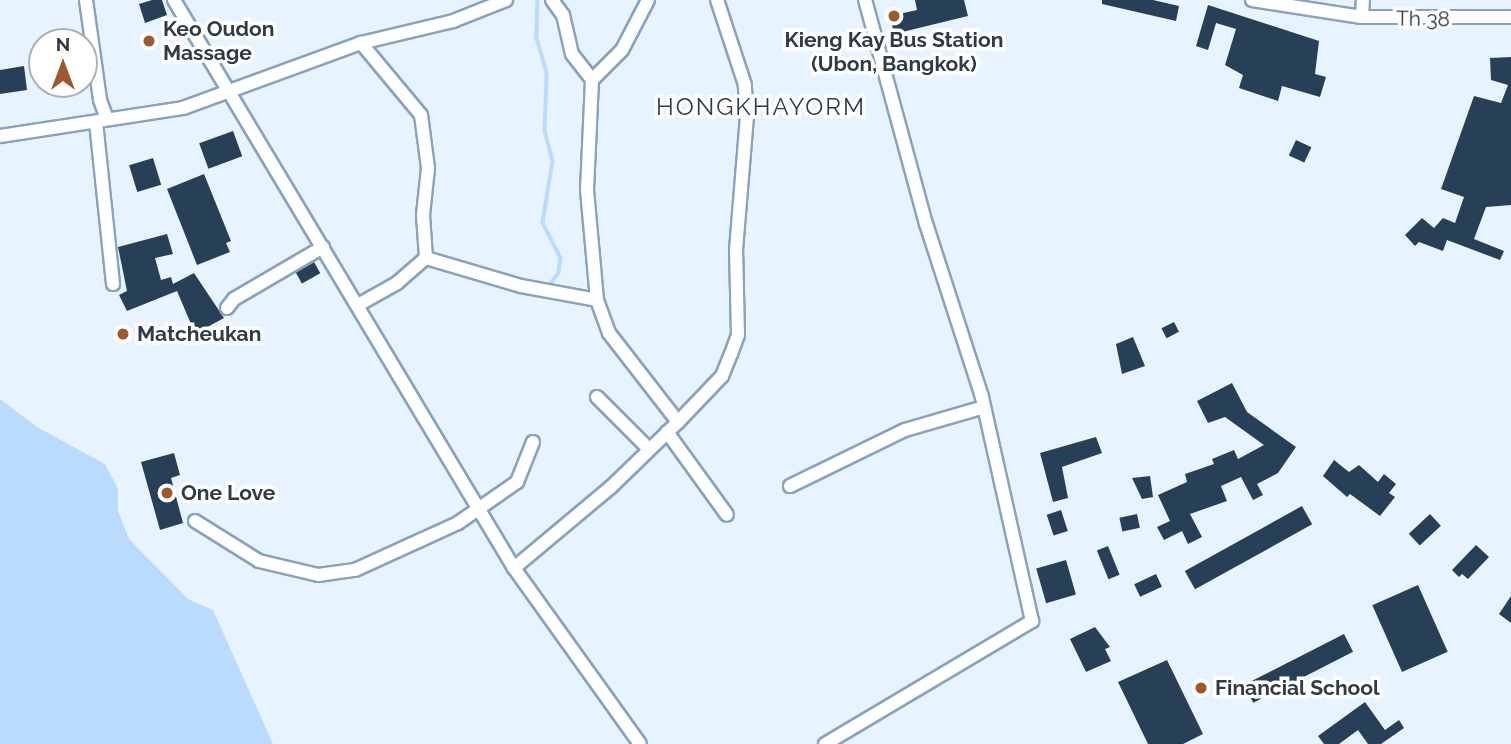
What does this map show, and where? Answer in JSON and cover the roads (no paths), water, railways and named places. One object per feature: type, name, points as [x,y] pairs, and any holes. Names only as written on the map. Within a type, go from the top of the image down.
[{"type":"street","points":[[86,0],[100,100],[113,284]]},
{"type":"street","points":[[174,0],[514,568],[640,744]]},
{"type":"street","points":[[0,136],[183,108],[361,43],[453,21],[506,0]]},
{"type":"street","points":[[552,0],[563,15],[572,54],[592,80],[587,190],[597,300],[609,333],[678,422]]},
{"type":"street","points":[[592,80],[622,50],[648,0]]},
{"type":"street","points":[[514,568],[611,487],[648,448],[678,422],[722,376],[738,335],[736,250],[747,117],[745,85],[717,0]]},
{"type":"street","points":[[825,744],[1032,621],[984,407],[926,224],[865,0]]},
{"type":"street","name":"Th 38","points":[[1252,0],[1362,18],[1511,17]]},
{"type":"street","points":[[1362,18],[1363,0]]},
{"type":"street","points":[[361,43],[421,115],[428,168],[423,215],[426,258]]},
{"type":"street","points":[[227,309],[234,299],[323,247]]},
{"type":"street","points":[[426,258],[522,286],[597,300]]},
{"type":"street","points":[[358,305],[397,283],[426,258]]},
{"type":"street","points":[[597,397],[648,448]]},
{"type":"street","points":[[790,486],[905,430],[984,407]]},
{"type":"street","points":[[667,432],[727,515]]},
{"type":"street","points":[[195,521],[259,561],[318,575],[355,570],[404,551],[458,523],[517,482],[533,442]]},
{"type":"water","points":[[0,399],[37,427],[105,464],[118,489],[118,511],[129,539],[188,599],[213,610],[273,744],[0,744]]},
{"type":"waterway","points":[[538,2],[537,38],[547,74],[545,131],[553,161],[543,223],[561,258],[559,273],[549,287]]},
{"type":"place","name":"Kieng Kay Bus Station (Ubon, Bangkok)","points":[[894,16]]},
{"type":"place","name":"Keo Oudon Massage","points":[[149,41]]},
{"type":"place","name":"Matcheukan","points":[[123,334]]},
{"type":"place","name":"One Love","points":[[167,493]]},
{"type":"place","name":"Financial School","points":[[1201,688]]},
{"type":"district","name":"HONGKHAYORM","points":[[761,107]]}]
